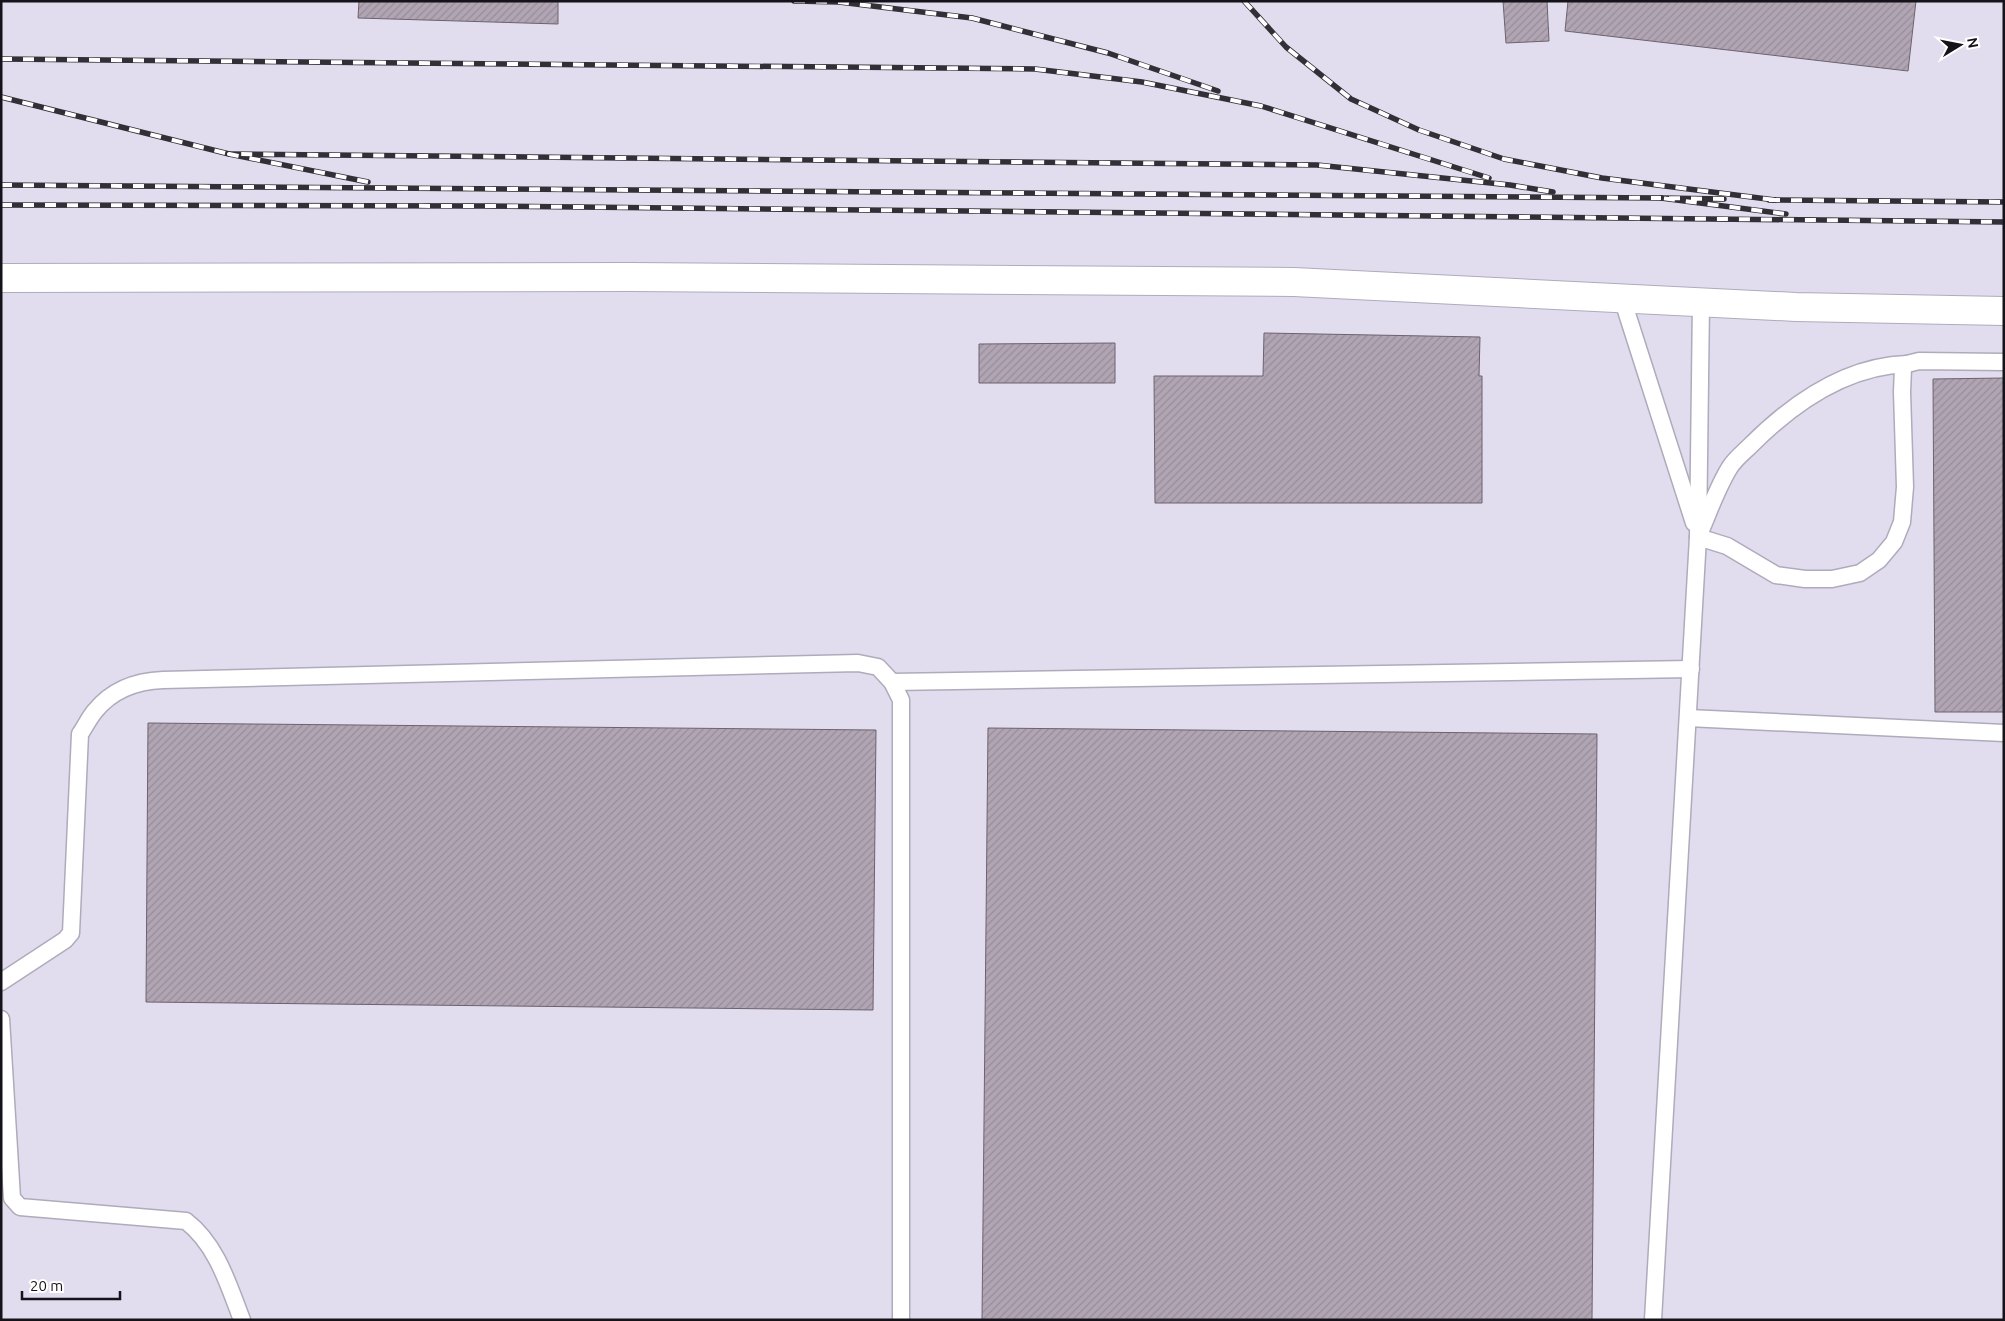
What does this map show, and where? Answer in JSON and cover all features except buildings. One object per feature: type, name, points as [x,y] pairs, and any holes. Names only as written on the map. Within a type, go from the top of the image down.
[{"type":"street","points":[[1,278],[630,277],[1294,282],[1796,307],[2004,311]]},
{"type":"lane","points":[[1622,298],[1698,537]]},
{"type":"lane","points":[[1653,1320],[1698,537],[1701,302]]},
{"type":"lane","points":[[1698,537],[1730,466],[1770,428],[1822,389],[1851,375],[1888,364],[1906,364],[1919,361],[2004,362]]},
{"type":"lane","points":[[1698,537],[1727,546],[1776,575],[1805,579],[1832,578],[1860,573],[1879,560],[1894,542],[1902,522],[1905,487],[1902,392],[1903,368],[1906,364]]},
{"type":"lane","points":[[1,982],[65,940],[71,933],[80,734],[94,711],[122,689],[134,683],[163,680],[858,663],[878,668],[892,682],[901,700],[901,1320]]},
{"type":"lane","points":[[892,682],[1691,669]]},
{"type":"lane","points":[[1688,718],[2004,733]]},
{"type":"lane","points":[[1,1018],[12,1198],[20,1207],[186,1221],[196,1228],[215,1254],[242,1320]]},
{"type":"railway","points":[[794,1],[839,2],[972,18],[1108,53],[1218,91]]},
{"type":"railway","points":[[1244,1],[1286,47],[1351,99],[1419,130],[1504,159],[1602,178],[1775,200]]},
{"type":"railway","points":[[1,59],[1035,69],[1142,82],[1261,106],[1489,178]]},
{"type":"railway","points":[[1,97],[229,154]]},
{"type":"railway","points":[[368,182],[229,154],[1317,165],[1510,185],[1553,192]]},
{"type":"railway","points":[[1,185],[1661,198]]},
{"type":"railway","points":[[1724,199],[1661,198],[1786,214]]},
{"type":"railway","points":[[1769,200],[2004,202]]},
{"type":"railway","points":[[1,205],[486,206],[2004,222]]}]
